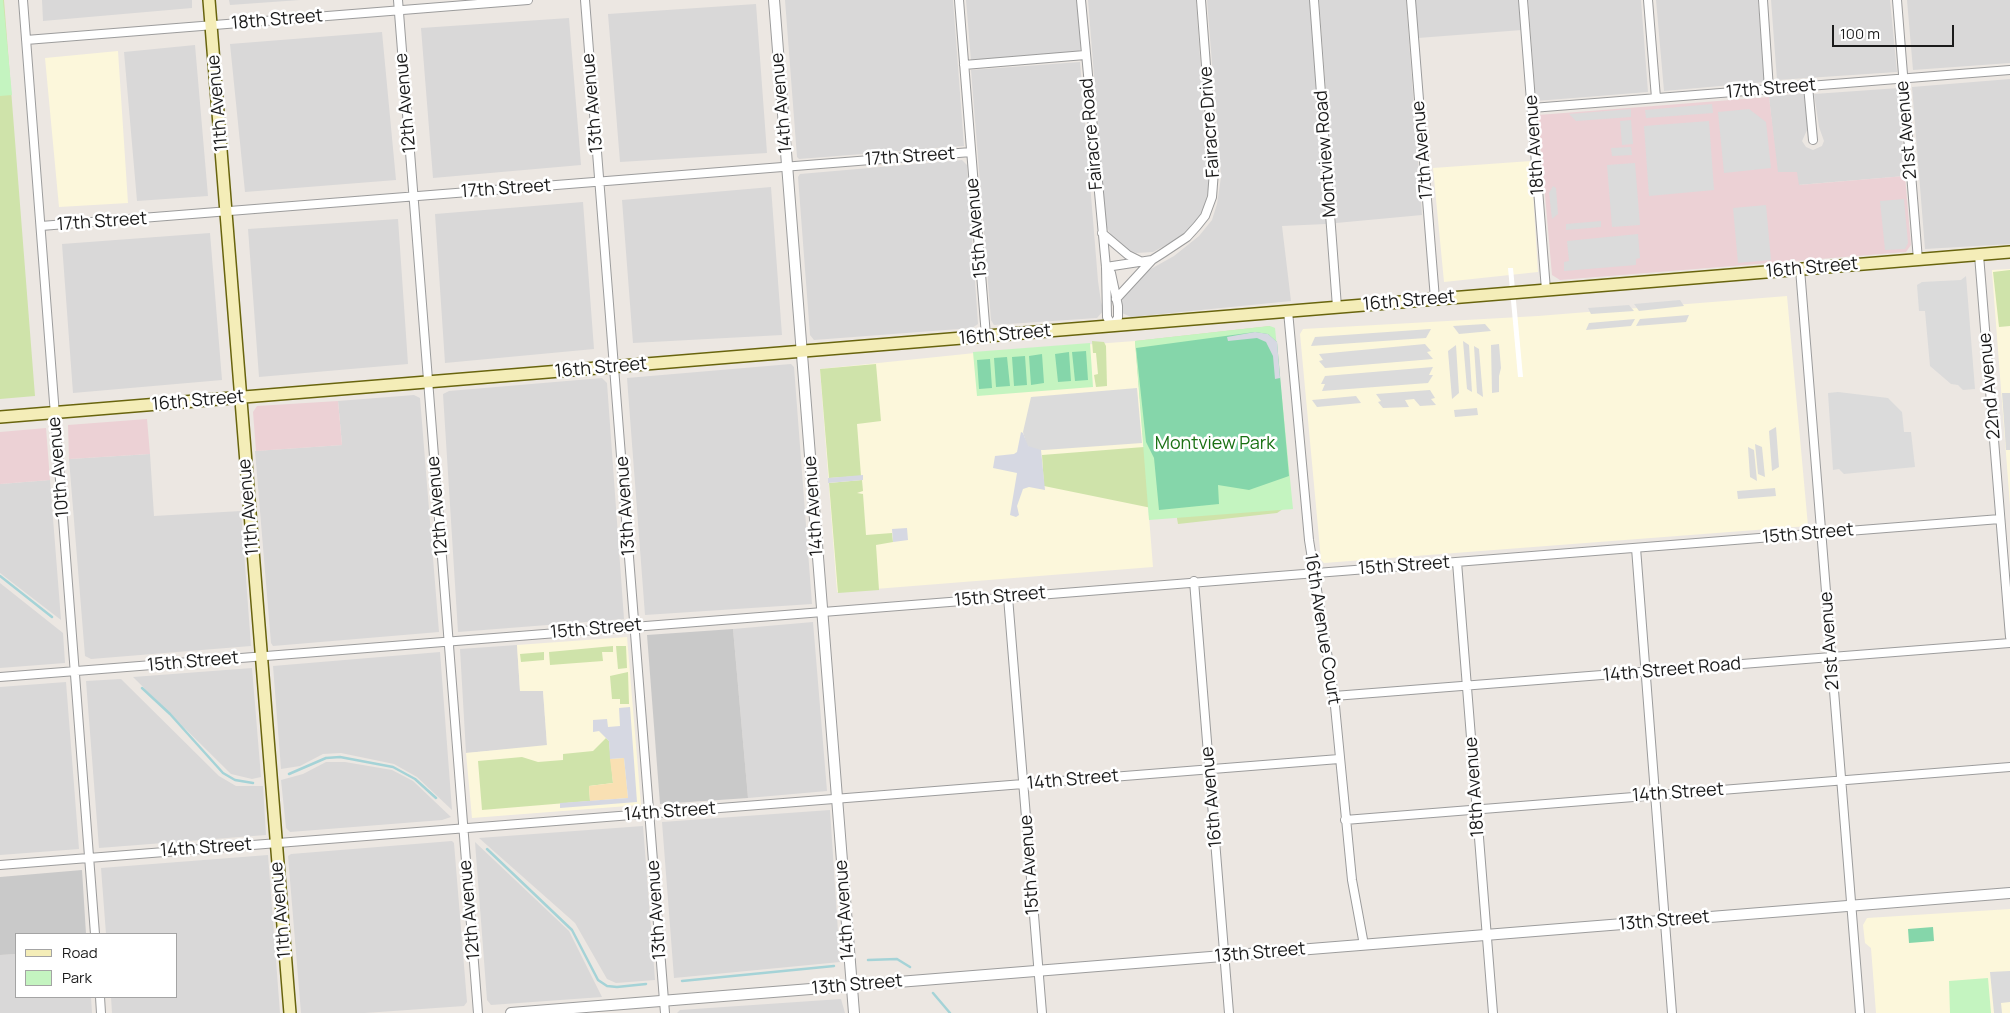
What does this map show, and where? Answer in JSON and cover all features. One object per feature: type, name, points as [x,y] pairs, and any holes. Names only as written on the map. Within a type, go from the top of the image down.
[{"type":"main road","name":"11th Avenue","points":[[209,0],[239,397],[290,1013]]},
{"type":"main road","name":"16th Street","points":[[0,417],[2010,252]]},
{"type":"street","name":"10th Avenue","points":[[23,0],[95,933]]},
{"type":"street","name":"12th Avenue","points":[[398,0],[478,1013]]},
{"type":"street","name":"18th Street","points":[[26,40],[528,0]]},
{"type":"street","name":"13th Avenue","points":[[585,0],[665,1013]]},
{"type":"street","name":"14th Avenue","points":[[774,0],[854,1013]]},
{"type":"street","name":"15th Avenue","points":[[959,0],[986,336]]},
{"type":"street","name":"Fairacre Road","points":[[1081,0],[1106,267],[1107,317],[1112,326],[1118,318],[1111,273],[1106,267]]},
{"type":"street","name":"Fairacre Drive","points":[[1106,267],[1152,260],[1187,237],[1205,216],[1214,188],[1201,0]]},
{"type":"street","name":"Montview Road","points":[[1314,0],[1337,307]]},
{"type":"street","name":"17th Avenue","points":[[1411,0],[1435,299]]},
{"type":"street","name":"18th Avenue","points":[[1523,0],[1546,290]]},
{"type":"street","points":[[1648,0],[1656,98]]},
{"type":"street","points":[[1763,0],[1769,89]]},
{"type":"street","name":"21st Avenue","points":[[1897,0],[1918,260]]},
{"type":"street","points":[[964,65],[1085,55]]},
{"type":"street","name":"17th Street","points":[[1532,108],[2010,70]]},
{"type":"street","points":[[1808,86],[1813,140]]},
{"type":"street","name":"17th Street","points":[[41,226],[971,152]]},
{"type":"street","points":[[1102,233],[1128,255],[1142,262]]},
{"type":"street","name":"22nd Avenue","points":[[1979,255],[2010,637]]},
{"type":"street","points":[[1116,299],[1152,260]]},
{"type":"street","name":"21st Avenue","points":[[1800,269],[1843,780],[1860,1013]]},
{"type":"street","name":"16th Avenue Court","points":[[1288,311],[1313,572],[1323,618],[1334,696],[1354,896],[1364,945]]},
{"type":"street","name":"15th Street","points":[[0,677],[1194,581],[2000,519]]},
{"type":"street","points":[[1636,548],[1672,1013]]},
{"type":"street","name":"18th Avenue","points":[[1457,562],[1493,1013]]},
{"type":"street","name":"16th Avenue","points":[[1194,581],[1229,1013]]},
{"type":"street","name":"15th Avenue","points":[[1008,597],[1042,1013]]},
{"type":"street","name":"14th Street Road","points":[[1334,696],[2010,643]]},
{"type":"street","name":"14th Street","points":[[0,865],[1339,759]]},
{"type":"street","name":"14th Street","points":[[1345,820],[2010,767]]},
{"type":"street","name":"13th Street","points":[[511,1013],[2010,893]]},
{"type":"street","points":[[100,998],[101,1013]]},
{"type":"shaded area","points":[[42,0],[192,0],[192,8],[43,21]]},
{"type":"shaded area","points":[[229,0],[300,0],[230,5]]},
{"type":"shaded area","points":[[785,0],[953,0],[964,146],[799,159],[797,157]]},
{"type":"shaded area","points":[[966,0],[1078,0],[1081,52],[971,61]]},
{"type":"shaded area","points":[[1088,0],[1196,0],[1209,185],[1204,211],[1187,234],[1153,252],[1136,253],[1117,245],[1106,226]]},
{"type":"shaded area","points":[[1207,0],[1310,0],[1326,224],[1282,226],[1291,301],[1131,317],[1122,313],[1119,301],[1133,284],[1149,270],[1174,256],[1199,236],[1212,220],[1217,204],[1221,177]]},
{"type":"shaded area","points":[[1319,0],[1406,0],[1422,215],[1336,223]]},
{"type":"shaded area","points":[[1415,0],[1519,0],[1522,30],[1418,38]]},
{"type":"shaded area","points":[[1528,0],[1641,0],[1648,92],[1536,101]]},
{"type":"shaded area","points":[[1656,0],[1758,0],[1765,82],[1664,91]]},
{"type":"shaded area","points":[[1771,0],[1890,0],[1897,72],[1777,80]]},
{"type":"shaded area","points":[[1907,0],[2010,0],[2010,63],[1913,70]]},
{"type":"shaded area","points":[[756,4],[767,153],[620,162],[608,14]]},
{"type":"shaded area","points":[[569,18],[581,165],[433,178],[421,28]]},
{"type":"shaded area","points":[[382,32],[396,180],[245,192],[230,44]]},
{"type":"shaded area","points":[[195,45],[208,196],[137,201],[124,52]]},
{"type":"shaded area","points":[[118,51],[128,203],[59,207],[45,58]]},
{"type":"shaded area","points":[[1080,62],[1098,281],[1104,310],[1097,318],[994,325],[991,320],[971,70]]},
{"type":"shaded area","points":[[2010,79],[2010,244],[1925,249],[1912,87]]},
{"type":"shaded area","points":[[1899,88],[1905,176],[1798,185],[1777,172],[1769,97],[1804,93],[1808,128],[1802,141],[1806,147],[1813,150],[1822,146],[1824,141],[1819,127],[1814,94]]},
{"type":"shaded area","points":[[1769,97],[1778,172],[1797,172],[1799,185],[1905,176],[1911,245],[1906,252],[1560,280],[1552,275],[1538,115]]},
{"type":"shaded area","points":[[1712,104],[1713,113],[1646,118],[1645,110]]},
{"type":"shaded area","points":[[1631,109],[1631,117],[1576,121],[1569,114]]},
{"type":"shaded area","points":[[1749,109],[1766,122],[1771,168],[1724,173],[1718,112]]},
{"type":"shaded area","points":[[1631,120],[1633,144],[1622,145],[1620,121]]},
{"type":"shaded area","points":[[1709,121],[1714,190],[1649,196],[1644,126]]},
{"type":"shaded area","points":[[1631,147],[1632,155],[1612,156],[1611,148]]},
{"type":"shaded area","points":[[962,160],[967,165],[978,324],[972,328],[814,340],[810,335],[798,177],[800,174]]},
{"type":"shaded area","points":[[1531,161],[1538,272],[1444,282],[1433,168]]},
{"type":"shaded area","points":[[1635,163],[1640,225],[1612,227],[1607,165]]},
{"type":"shaded area","points":[[1553,186],[1556,188],[1558,214],[1552,219],[1549,193]]},
{"type":"shaded area","points":[[771,187],[782,335],[633,343],[622,200]]},
{"type":"shaded area","points":[[1904,199],[1908,243],[1905,249],[1885,250],[1880,201]]},
{"type":"shaded area","points":[[583,202],[594,349],[445,363],[435,214]]},
{"type":"shaded area","points":[[1766,205],[1771,260],[1738,263],[1733,208]]},
{"type":"shaded area","points":[[398,219],[408,364],[259,377],[248,229]]},
{"type":"shaded area","points":[[1601,221],[1601,227],[1566,230],[1566,224]]},
{"type":"shaded area","points":[[210,233],[222,380],[73,393],[62,244]]},
{"type":"shaded area","points":[[1638,234],[1640,258],[1636,259],[1636,265],[1564,271],[1564,262],[1569,261],[1567,241]]},
{"type":"shaded area","points":[[2010,269],[2010,506],[1992,270]]},
{"type":"shaded area","points":[[1966,276],[1975,389],[1963,390],[1958,385],[1951,384],[1930,366],[1925,311],[1919,311],[1917,285],[1922,282],[1961,280]]},
{"type":"shaded area","points":[[1787,296],[1808,526],[1324,563],[1321,560],[1300,334],[1303,329],[1538,316]]},
{"type":"shaded area","points":[[1680,300],[1684,306],[1639,311],[1634,304]]},
{"type":"shaded area","points":[[1629,305],[1634,311],[1591,314],[1588,308]]},
{"type":"shaded area","points":[[1689,315],[1686,322],[1636,326],[1640,319]]},
{"type":"shaded area","points":[[1635,319],[1631,326],[1586,330],[1589,323]]},
{"type":"shaded area","points":[[1485,324],[1491,331],[1459,334],[1453,326]]},
{"type":"shaded area","points":[[1431,329],[1426,338],[1311,346],[1315,337]]},
{"type":"shaded area","points":[[1255,332],[1268,334],[1277,342],[1280,378],[1275,379],[1273,356],[1266,342],[1257,338],[1228,341],[1227,337]]},
{"type":"shaded area","points":[[1135,341],[1153,567],[837,592],[820,369],[975,353]]},
{"type":"shaded area","points":[[1463,341],[1469,345],[1472,392],[1467,389]]},
{"type":"shaded area","points":[[1425,344],[1431,351],[1427,352],[1433,359],[1325,368],[1319,361],[1323,360],[1319,354]]},
{"type":"shaded area","points":[[1499,344],[1501,368],[1499,392],[1492,393],[1491,345]]},
{"type":"shaded area","points":[[1456,345],[1459,393],[1452,399],[1448,351]]},
{"type":"shaded area","points":[[1474,346],[1479,349],[1483,397],[1477,393]]},
{"type":"shaded area","points":[[791,364],[794,367],[812,604],[645,615],[627,378]]},
{"type":"shaded area","points":[[1433,367],[1429,375],[1433,375],[1428,383],[1322,391],[1325,384],[1321,384],[1325,376]]},
{"type":"shaded area","points":[[602,378],[607,383],[624,619],[458,632],[443,394],[449,391]]},
{"type":"shaded area","points":[[1137,388],[1142,443],[1044,450],[1035,450],[1027,446],[1023,432],[1031,397]]},
{"type":"shaded area","points":[[1430,390],[1435,398],[1431,399],[1436,405],[1420,406],[1414,399],[1405,400],[1409,407],[1383,408],[1378,402],[1381,401],[1376,394]]},
{"type":"shaded area","points":[[1838,392],[1888,398],[1902,412],[1904,432],[1911,432],[1915,467],[1844,474],[1839,469],[1833,470],[1828,393]]},
{"type":"shaded area","points":[[2002,393],[2010,393],[2010,450],[2006,450]]},
{"type":"shaded area","points":[[414,395],[420,398],[439,632],[273,646],[271,643],[255,451],[342,445],[338,401]]},
{"type":"shaded area","points":[[1356,396],[1361,403],[1317,407],[1312,400]]},
{"type":"shaded area","points":[[338,401],[342,445],[256,451],[253,412],[257,406]]},
{"type":"shaded area","points":[[1477,408],[1478,415],[1455,417],[1454,410]]},
{"type":"shaded area","points":[[147,419],[150,454],[69,459],[68,425]]},
{"type":"shaded area","points":[[1776,427],[1779,467],[1772,471],[1769,431]]},
{"type":"shaded area","points":[[46,428],[50,480],[0,484],[0,432]]},
{"type":"shaded area","points":[[1021,432],[1028,446],[1041,450],[1045,490],[1029,487],[1023,489],[1017,506],[1019,515],[1016,517],[1010,515],[1017,473],[993,468],[995,456],[1017,452]]},
{"type":"shaded area","points":[[1755,444],[1762,447],[1765,477],[1758,474]]},
{"type":"shaded area","points":[[1748,447],[1754,450],[1757,481],[1750,477]]},
{"type":"shaded area","points":[[150,454],[154,516],[241,511],[251,646],[91,659],[85,656],[69,459]]},
{"type":"shaded area","points":[[863,475],[863,480],[828,483],[828,478]]},
{"type":"shaded area","points":[[50,480],[61,620],[0,573],[0,484]]},
{"type":"shaded area","points":[[1775,488],[1776,496],[1738,499],[1737,491]]},
{"type":"shaded area","points":[[907,528],[908,540],[893,542],[892,529]]},
{"type":"shaded area","points":[[0,583],[63,633],[65,663],[0,668]]},
{"type":"shaded area","points":[[813,622],[827,791],[748,798],[733,629]]},
{"type":"shaded area","points":[[733,629],[748,798],[660,804],[647,635]]},
{"type":"shaded area","points":[[627,637],[641,805],[472,818],[466,753],[547,745],[543,691],[520,691],[517,645]]},
{"type":"shaded area","points":[[517,645],[520,691],[543,690],[547,746],[466,753],[460,649]]},
{"type":"shaded area","points":[[440,652],[452,810],[417,777],[394,764],[341,753],[323,754],[300,766],[281,769],[273,666]]},
{"type":"shaded area","points":[[252,668],[261,777],[252,779],[231,774],[133,677]]},
{"type":"shaded area","points":[[121,679],[219,776],[236,786],[263,786],[266,835],[99,848],[86,681]]},
{"type":"shaded area","points":[[66,682],[79,849],[0,855],[0,687]]},
{"type":"shaded area","points":[[630,707],[637,802],[560,808],[560,803],[628,798],[624,758],[610,759],[609,741],[599,731],[593,732],[593,720],[607,719],[608,727],[620,726],[619,708]]},
{"type":"shaded area","points":[[326,762],[345,762],[392,770],[413,781],[451,817],[442,820],[290,832],[286,828],[281,780],[303,774]]},
{"type":"shaded area","points":[[830,810],[840,962],[674,978],[662,822]]},
{"type":"shaded area","points":[[643,826],[655,980],[616,983],[607,979],[575,923],[479,838]]},
{"type":"shaded area","points":[[452,841],[454,843],[467,1002],[464,1006],[365,1013],[301,1013],[288,856],[291,854]]},
{"type":"shaded area","points":[[475,842],[569,931],[602,997],[491,1005],[487,1000]]},
{"type":"shaded area","points":[[268,855],[280,1013],[112,1013],[111,998],[178,998],[178,933],[106,933],[101,868]]},
{"type":"shaded area","points":[[82,870],[86,933],[15,933],[15,954],[0,955],[0,877]]},
{"type":"shaded area","points":[[2010,909],[2010,1013],[1876,1013],[1871,948],[1865,943],[1863,925],[1867,918]]},
{"type":"shaded area","points":[[15,954],[15,998],[91,998],[92,1013],[0,1013],[0,955]]},
{"type":"shaded area","points":[[2010,971],[2010,1002],[2001,1003],[2002,1013],[1994,1013],[1990,972]]},
{"type":"shaded area","points":[[841,999],[845,1013],[677,1013],[680,1010]]},
{"type":"green space","points":[[0,0],[4,0],[35,396],[0,399]]},
{"type":"green space","points":[[0,0],[3,0],[12,95],[0,96]]},
{"type":"green space","points":[[2010,270],[2010,326],[1999,327],[1993,272]]},
{"type":"green space","name":"Montview Park","points":[[1270,326],[1286,507],[1277,513],[1178,524],[1176,513],[1044,486],[1042,455],[1144,447],[1135,341]]},
{"type":"green space","name":"Montview Park","points":[[1270,326],[1275,328],[1293,509],[1149,520],[1135,341]]},
{"type":"green space","name":"Montview Park","points":[[1255,332],[1268,334],[1277,342],[1289,476],[1249,490],[1218,485],[1219,504],[1159,510],[1154,458],[1146,442],[1136,348]]},
{"type":"green space","points":[[1092,341],[1104,342],[1106,346],[1107,386],[1096,387],[1094,375],[1098,374],[1096,353],[1093,353]]},
{"type":"green space","points":[[1090,343],[1093,387],[977,396],[973,352]]},
{"type":"green space","points":[[1086,351],[1088,380],[1075,381],[1072,352]]},
{"type":"green space","points":[[1069,352],[1071,381],[1058,382],[1055,354]]},
{"type":"green space","points":[[1042,354],[1044,383],[1031,385],[1029,356]]},
{"type":"green space","points":[[1025,356],[1027,385],[1014,386],[1012,357]]},
{"type":"green space","points":[[1007,357],[1010,386],[996,387],[994,358]]},
{"type":"green space","points":[[990,359],[992,388],[979,389],[977,360]]},
{"type":"green space","points":[[876,364],[881,421],[857,424],[861,476],[829,478],[820,369]]},
{"type":"green space","points":[[862,480],[863,491],[857,493],[863,494],[866,535],[892,533],[893,542],[876,545],[879,590],[838,593],[829,483]]},
{"type":"green space","points":[[613,646],[613,652],[602,652],[603,661],[550,665],[549,652]]},
{"type":"green space","points":[[616,646],[626,646],[627,668],[618,669]]},
{"type":"green space","points":[[544,652],[544,660],[521,662],[520,654]]},
{"type":"green space","points":[[628,672],[629,704],[620,704],[620,699],[612,699],[610,676]]},
{"type":"green space","points":[[606,738],[609,741],[613,783],[589,786],[590,801],[482,810],[478,761],[522,757],[538,762],[563,760],[563,754],[593,751]]},
{"type":"green space","points":[[1933,927],[1934,941],[1909,943],[1908,929]]},
{"type":"green space","points":[[1988,978],[1991,1013],[1950,1013],[1949,981]]},
{"type":"sand","points":[[624,758],[628,798],[590,801],[589,786],[613,783],[610,759]]},
{"type":"pier","points":[[1508,268],[1513,268],[1523,377],[1518,377]]},
{"type":"waterway","points":[[0,576],[52,617]]},
{"type":"waterway","points":[[142,688],[170,714],[223,773],[235,780],[253,783]]},
{"type":"waterway","points":[[289,774],[326,758],[340,757],[393,767],[415,779],[436,798]]},
{"type":"waterway","points":[[487,849],[572,930],[598,980],[607,986],[617,987],[646,984]]},
{"type":"waterway","points":[[868,960],[897,959],[910,967]]},
{"type":"waterway","points":[[682,981],[834,966]]},
{"type":"waterway","points":[[933,993],[950,1013]]}]
